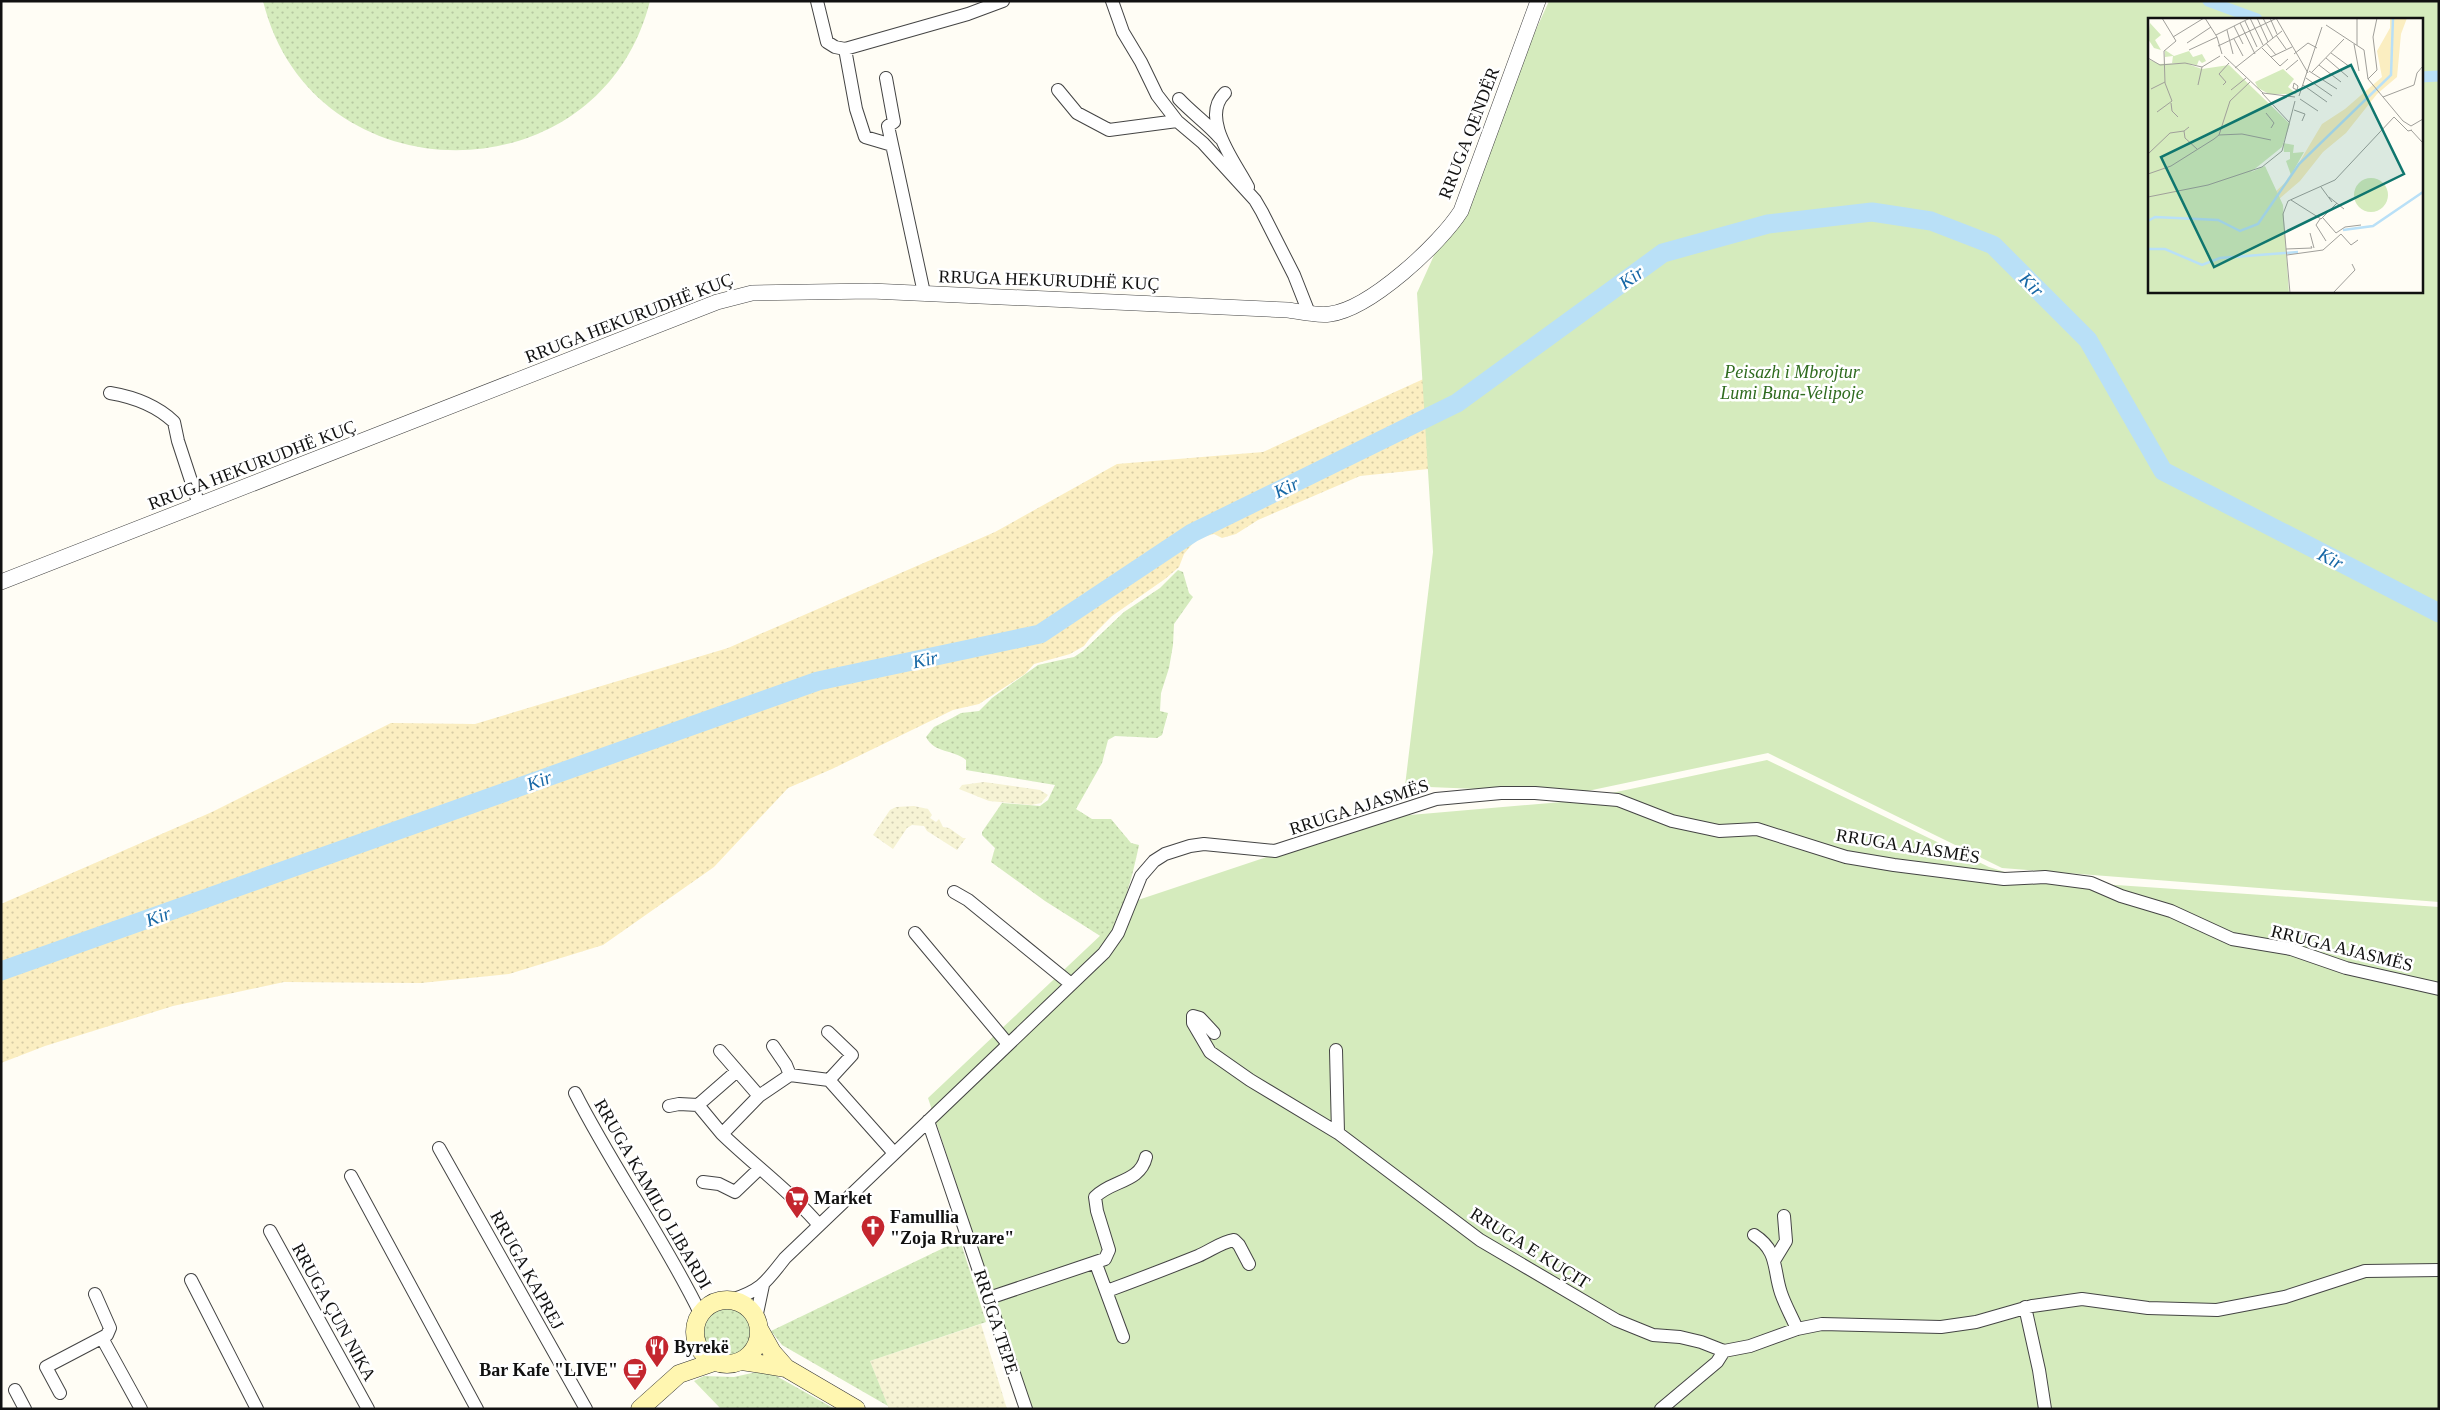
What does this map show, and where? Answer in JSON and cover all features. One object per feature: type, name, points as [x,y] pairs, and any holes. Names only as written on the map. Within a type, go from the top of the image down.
[{"type":"main road","points":[[714,1362],[703,1353],[696,1341],[695,1326],[700,1313],[709,1305],[721,1300],[741,1303],[758,1323],[772,1352],[786,1368],[856,1409]]},
{"type":"main road","points":[[679,1374],[714,1362],[728,1364],[742,1360],[752,1353],[758,1342],[758,1323]]},
{"type":"main road","points":[[649,1406],[679,1374],[696,1341]]},
{"type":"main road","points":[[742,1360],[786,1368]]},
{"type":"street","points":[[817,1],[827,42],[835,47],[845,49],[959,17],[1003,1]]},
{"type":"street","points":[[1112,1],[1123,32],[1141,62],[1157,95],[1177,121],[1203,142],[1255,200]]},
{"type":"street","name":"RRUGA QENDËR","points":[[1309,313],[1330,314],[1339,312],[1375,294],[1414,263],[1453,223],[1471,188],[1538,1]]},
{"type":"street","points":[[845,49],[856,109],[864,137],[892,145]]},
{"type":"street","points":[[886,78],[894,122],[888,126],[924,293]]},
{"type":"street","points":[[1058,90],[1077,113],[1109,130],[1177,121]]},
{"type":"street","points":[[1220,138],[1217,109],[1218,100],[1225,93]]},
{"type":"street","points":[[1178,99],[1190,111],[1206,122],[1220,138],[1287,259],[1304,296],[1309,313]]},
{"type":"street","name":"RRUGA HEKURUDHË KUÇ","points":[[1,582],[729,298],[764,292],[924,293],[1272,309],[1309,313]]},
{"type":"street","points":[[110,393],[128,396],[153,407],[174,422],[198,504]]},
{"type":"street","name":"RRUGA AJASMËS","points":[[1071,984],[1112,943],[1140,876],[1164,854],[1204,844],[1275,851],[1436,799],[1501,793],[1558,794],[1618,800],[1672,821],[1709,829],[1757,829],[1861,860],[2004,879],[2045,877],[2091,883],[2122,896],[2171,911],[2232,939],[2290,949],[2346,968],[2439,989]]},
{"type":"street","points":[[731,1300],[753,1293],[764,1285],[785,1258],[1071,984],[1006,934],[968,900],[954,892]]},
{"type":"street","points":[[915,933],[1008,1044]]},
{"type":"street","name":"RRUGA E KUÇIT","points":[[1214,1033],[1200,1018],[1193,1016],[1193,1023],[1210,1052],[1250,1080],[1338,1133],[1432,1202],[1456,1224],[1592,1307],[1653,1335],[1680,1337],[1701,1342],[1724,1351]]},
{"type":"street","points":[[828,1032],[852,1055],[829,1080]]},
{"type":"street","points":[[773,1046],[786,1065],[790,1075]]},
{"type":"street","points":[[1336,1050],[1338,1133]]},
{"type":"street","points":[[720,1051],[759,1096]]},
{"type":"street","points":[[669,1106],[679,1104],[698,1105],[737,1070]]},
{"type":"street","points":[[722,1134],[759,1096],[790,1075],[829,1080],[894,1153]]},
{"type":"street","name":"RRUGA KAMILO LIBARDI","points":[[575,1093],[596,1135],[675,1263],[700,1313]]},
{"type":"street","points":[[698,1105],[722,1134],[759,1169],[781,1185],[819,1225]]},
{"type":"street","name":"RRUGA TEPE","points":[[928,1121],[1026,1409]]},
{"type":"street","name":"RRUGA KAPREJ","points":[[438,1148],[586,1409]]},
{"type":"street","points":[[988,1298],[1096,1264],[1106,1259],[1109,1250],[1097,1212],[1095,1197],[1115,1184],[1135,1176],[1141,1171],[1146,1157]]},
{"type":"street","points":[[703,1182],[719,1184],[735,1192],[759,1169]]},
{"type":"street","points":[[351,1176],[477,1409]]},
{"type":"street","points":[[1775,1259],[1786,1240],[1784,1216]]},
{"type":"street","name":"RRUGA ÇUN NIKA","points":[[270,1232],[368,1409]]},
{"type":"street","points":[[1754,1235],[1765,1243],[1775,1259],[1781,1293],[1798,1329]]},
{"type":"street","points":[[1106,1291],[1165,1270],[1227,1241],[1234,1240],[1239,1245],[1249,1264]]},
{"type":"street","points":[[1096,1264],[1123,1336]]},
{"type":"street","points":[[1661,1409],[1717,1362],[1724,1351],[1750,1346],[1798,1329],[1836,1323],[1941,1327],[1976,1322],[2025,1307],[2082,1299],[2148,1308],[2217,1310],[2286,1298],[2366,1271],[2439,1270]]},
{"type":"street","points":[[191,1280],[257,1409]]},
{"type":"street","points":[[758,1323],[764,1285]]},
{"type":"street","points":[[60,1393],[46,1366],[102,1338],[107,1335],[110,1328],[95,1294]]},
{"type":"street","points":[[2025,1307],[2039,1370],[2044,1409]]},
{"type":"street","points":[[102,1338],[140,1409]]},
{"type":"street","points":[[15,1390],[25,1409]]},
{"type":"shaded area","points":[[984,782],[1040,790],[1048,795],[1041,803],[1031,805],[989,801],[959,789],[962,785]]},
{"type":"shaded area","points":[[914,806],[928,809],[932,815],[930,818],[936,822],[939,819],[943,827],[949,828],[963,838],[966,838],[957,850],[927,831],[924,826],[912,825],[907,828],[893,849],[873,835],[890,810],[896,807]]},
{"type":"shaded area","points":[[981,1324],[1007,1409],[889,1409],[870,1361]]},
{"type":"green space","points":[[263,1],[650,1],[621,66],[575,113],[518,141],[456,150],[394,141],[337,113],[292,66]]},
{"type":"green space","name":"Peisazh i Mbrojtur Lumi Buna-Velipoje","points":[[1549,1],[2439,1],[2439,902],[2002,868],[1768,753],[1578,793],[1405,786],[1433,552],[1417,293]]},
{"type":"green space","points":[[1178,570],[1183,572],[1189,593],[1193,597],[1174,624],[1169,668],[1161,693],[1160,711],[1168,713],[1162,735],[1157,738],[1115,736],[1108,740],[1102,763],[1076,809],[1092,819],[1111,819],[1131,843],[1139,845],[1122,906],[1105,939],[1045,901],[991,862],[995,848],[982,835],[982,832],[1002,803],[1040,806],[1048,800],[1055,785],[966,770],[966,760],[956,754],[939,749],[926,737],[934,727],[961,713],[979,711],[992,698],[1038,665],[1074,657],[1083,651],[1124,612],[1160,588]]},
{"type":"green space","points":[[1767,760],[1989,867],[2027,879],[2439,907],[2439,1409],[1031,1409],[928,1098],[1138,900],[1387,817],[1574,801]]},
{"type":"green space","points":[[960,1240],[986,1322],[870,1361],[888,1406],[782,1345],[771,1331]]},
{"type":"green space","points":[[727,1308],[745,1315],[752,1333],[745,1351],[727,1358],[709,1351],[702,1333],[709,1315]]},
{"type":"green space","points":[[761,1371],[771,1373],[835,1409],[721,1409],[694,1381],[704,1376],[734,1377]]},
{"type":"sand","points":[[1441,371],[1448,467],[1360,476],[1258,520],[1236,534],[1222,538],[1214,534],[1194,542],[1184,554],[1179,567],[1112,616],[1084,646],[1070,654],[1034,664],[1025,674],[979,704],[953,710],[832,769],[788,788],[714,867],[603,945],[509,974],[421,983],[284,982],[173,1006],[45,1046],[1,1063],[1,904],[212,812],[391,723],[475,724],[728,648],[995,532],[1117,464],[1263,452]]},
{"type":"waterway","points":[[2208,1],[2254,18]]},
{"type":"waterway","points":[[2422,77],[2439,76]]},
{"type":"waterway","name":"Kir","points":[[1,971],[818,681],[1040,634],[1192,533],[1457,403],[1663,253],[1768,224],[1872,212],[1931,221],[1993,245],[2088,340],[2163,471],[2439,613]]},
{"type":"place","name":"Market","points":[[797,1219]]},
{"type":"place","name":"Famullia \"Zoja Rruzare\"","points":[[873,1248]]},
{"type":"place","name":"Byrekë","points":[[657,1368]]},
{"type":"place","name":"Bar Kafe \"LIVE\"","points":[[635,1391]]}]
